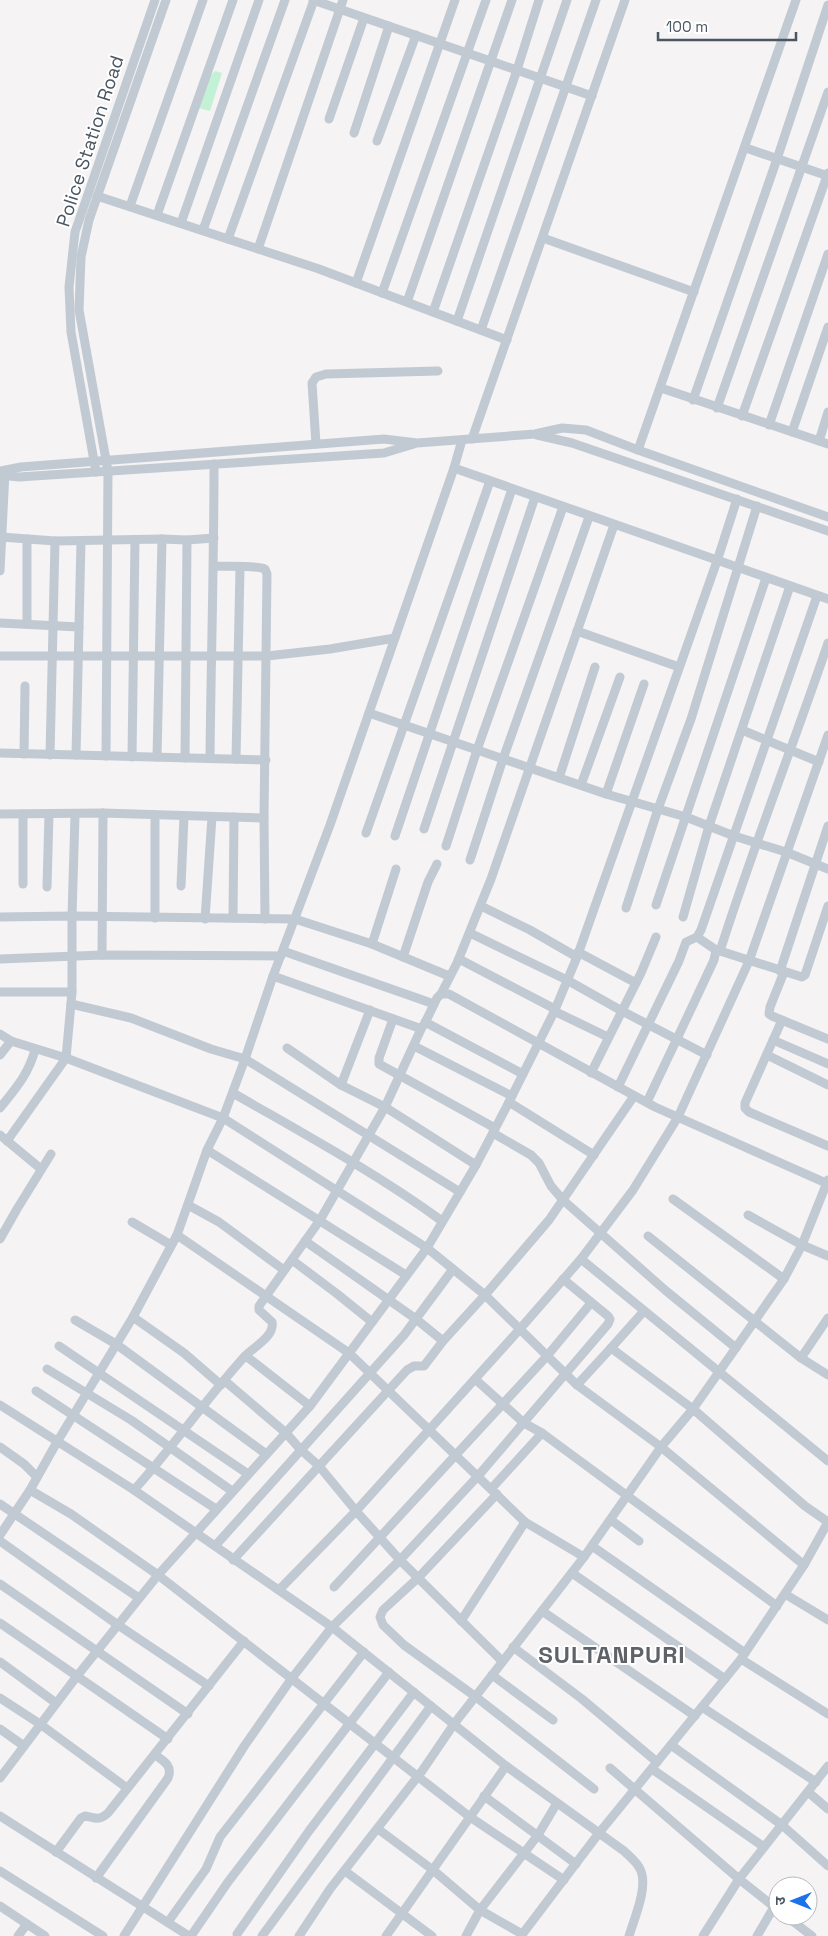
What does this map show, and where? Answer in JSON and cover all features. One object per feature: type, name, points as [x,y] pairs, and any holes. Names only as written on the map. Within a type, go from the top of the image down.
[{"type":"street","name":"Police Station Road","points":[[96,472],[71,332],[69,287],[75,232],[155,0]]},
{"type":"street","name":"Police Station Road","points":[[106,756],[108,471],[79,310],[81,257],[89,220],[166,0]]},
{"type":"street","points":[[130,206],[203,0]]},
{"type":"street","points":[[156,215],[232,0]]},
{"type":"street","points":[[181,223],[259,0]]},
{"type":"street","points":[[203,230],[285,0]]},
{"type":"street","points":[[228,239],[314,0],[341,4],[364,18],[592,96]]},
{"type":"street","points":[[356,283],[454,0]]},
{"type":"street","points":[[382,293],[486,0]]},
{"type":"street","points":[[407,302],[512,0]]},
{"type":"street","points":[[433,312],[517,70],[539,0]]},
{"type":"street","points":[[457,321],[567,0]]},
{"type":"street","points":[[480,330],[596,0]]},
{"type":"street","points":[[472,439],[625,0]]},
{"type":"street","points":[[638,450],[746,148],[796,0]]},
{"type":"street","points":[[258,249],[341,4]]},
{"type":"street","points":[[693,400],[777,159],[828,5]]},
{"type":"street","points":[[328,119],[364,18]]},
{"type":"street","points":[[354,133],[389,26]]},
{"type":"street","points":[[377,141],[416,35]]},
{"type":"street","points":[[717,408],[803,168],[828,92]]},
{"type":"street","points":[[742,416],[828,175],[746,148]]},
{"type":"street","points":[[97,196],[203,230],[356,283],[507,340]]},
{"type":"street","points":[[542,238],[694,292]]},
{"type":"street","points":[[769,425],[828,254]]},
{"type":"street","points":[[792,432],[828,327]]},
{"type":"street","points":[[316,444],[312,383],[316,377],[326,374],[438,371]]},
{"type":"street","points":[[661,388],[828,444]]},
{"type":"street","points":[[819,441],[828,412]]},
{"type":"street","points":[[2,473],[19,478],[384,452],[416,443],[535,434],[562,428],[586,430],[828,517]]},
{"type":"street","points":[[535,434],[572,443],[828,531]]},
{"type":"street","points":[[2,473],[21,466],[384,438],[416,443]]},
{"type":"street","points":[[0,1535],[30,1490],[133,1317],[176,1235],[207,1150],[233,1093],[273,976],[330,826],[462,440]]},
{"type":"street","points":[[210,758],[214,464]]},
{"type":"street","points":[[454,468],[589,517],[828,599]]},
{"type":"street","points":[[0,571],[2,473]]},
{"type":"street","points":[[366,833],[490,481]]},
{"type":"street","points":[[395,836],[512,489]]},
{"type":"street","points":[[424,829],[535,497]]},
{"type":"street","points":[[0,1776],[97,1650],[158,1575],[310,1406],[427,1248],[476,1165],[555,1010],[578,955],[717,561],[736,499]]},
{"type":"street","points":[[626,908],[658,809],[691,719],[757,506]]},
{"type":"street","points":[[446,846],[477,750],[563,507]]},
{"type":"street","points":[[470,860],[503,759],[589,517]]},
{"type":"street","points":[[134,1490],[154,1468],[201,1406],[246,1356],[271,1332],[272,1322],[259,1310],[259,1306],[320,1220],[385,1107],[434,1004],[459,959],[480,906],[614,525]]},
{"type":"street","points":[[1,537],[55,541],[214,538]]},
{"type":"street","points":[[26,623],[27,539]]},
{"type":"street","points":[[156,757],[162,539]]},
{"type":"street","points":[[132,756],[135,540]]},
{"type":"street","points":[[185,758],[187,540]]},
{"type":"street","points":[[50,755],[55,541]]},
{"type":"street","points":[[76,755],[81,541]]},
{"type":"street","points":[[214,566],[240,568],[259,566],[265,569],[267,574],[264,818],[265,919]]},
{"type":"street","points":[[236,759],[240,568]]},
{"type":"street","points":[[656,905],[766,578]]},
{"type":"street","points":[[683,917],[709,826],[790,586]]},
{"type":"street","points":[[618,1087],[649,1025],[686,942],[696,937],[701,930],[817,596]]},
{"type":"street","points":[[0,623],[79,627]]},
{"type":"street","points":[[577,631],[679,667]]},
{"type":"street","points":[[0,656],[267,656],[330,649],[395,638]]},
{"type":"street","points":[[647,1102],[718,950],[791,751],[828,643]]},
{"type":"street","points":[[559,778],[595,667]]},
{"type":"street","points":[[581,786],[620,677]]},
{"type":"street","points":[[606,794],[644,684]]},
{"type":"street","points":[[24,754],[26,686]]},
{"type":"street","points":[[369,713],[581,786],[686,817],[756,844],[786,852],[828,870]]},
{"type":"street","points":[[742,730],[819,762]]},
{"type":"street","points":[[278,1590],[356,1512],[519,1330],[581,1259],[633,1190],[678,1117],[749,961],[828,735]]},
{"type":"street","points":[[0,754],[266,760]]},
{"type":"street","points":[[0,814],[75,815],[104,813],[264,818]]},
{"type":"street","points":[[102,954],[104,813]]},
{"type":"street","points":[[23,814],[23,884]]},
{"type":"street","points":[[47,886],[48,814]]},
{"type":"street","points":[[42,1169],[4,1138],[66,1058],[72,992],[75,815]]},
{"type":"street","points":[[154,918],[155,815]]},
{"type":"street","points":[[181,886],[184,816]]},
{"type":"street","points":[[205,918],[212,817]]},
{"type":"street","points":[[233,918],[234,817]]},
{"type":"street","points":[[828,826],[769,1012],[772,1016],[828,1039]]},
{"type":"street","points":[[403,957],[428,882],[437,864]]},
{"type":"street","points":[[372,944],[396,869]]},
{"type":"street","points":[[480,906],[636,983]]},
{"type":"street","points":[[696,937],[718,950],[799,978],[804,975],[828,906]]},
{"type":"street","points":[[0,917],[295,919],[372,944],[449,976]]},
{"type":"street","points":[[470,933],[567,980],[707,1055]]},
{"type":"street","points":[[591,1072],[636,983],[656,937]]},
{"type":"street","points":[[0,959],[72,957],[102,954],[282,954],[434,1004]]},
{"type":"street","points":[[459,959],[608,1037]]},
{"type":"street","points":[[273,976],[393,1019],[424,1025],[523,1074]]},
{"type":"street","points":[[0,992],[72,992]]},
{"type":"street","points":[[299,1936],[345,1870],[417,1777],[454,1724],[584,1557],[661,1447],[692,1409],[736,1348],[784,1279],[802,1245],[828,1182],[634,1096],[449,994],[441,994]]},
{"type":"street","points":[[71,1004],[131,1018],[245,1060],[460,1192]]},
{"type":"street","points":[[341,1085],[370,1010]]},
{"type":"street","points":[[393,1019],[379,1058],[379,1064],[494,1130],[531,1156],[539,1163],[551,1186],[563,1200],[665,1290],[736,1348]]},
{"type":"street","points":[[782,1020],[745,1103],[745,1108],[749,1112],[828,1146]]},
{"type":"street","points":[[0,1034],[11,1041],[35,1050],[66,1058],[223,1118],[427,1248],[485,1295],[577,1385],[661,1447],[804,1565]]},
{"type":"street","points":[[774,1040],[828,1064]]},
{"type":"street","points":[[0,1055],[11,1041]]},
{"type":"street","points":[[414,1046],[510,1099],[594,1156]]},
{"type":"street","points":[[286,1048],[341,1085],[385,1107],[476,1165]]},
{"type":"street","points":[[0,1108],[26,1075],[31,1066],[35,1050]]},
{"type":"street","points":[[767,1055],[828,1085]]},
{"type":"street","points":[[233,1093],[400,1190],[442,1221]]},
{"type":"street","points":[[233,1560],[410,1367],[424,1366],[443,1341],[549,1220],[634,1096]]},
{"type":"street","points":[[207,1150],[406,1275]]},
{"type":"street","points":[[0,1239],[51,1154]]},
{"type":"street","points":[[673,1199],[784,1279]]},
{"type":"street","points":[[188,1206],[220,1222],[284,1270]]},
{"type":"street","points":[[748,1215],[802,1245],[828,1256]]},
{"type":"street","points":[[132,1222],[171,1245]]},
{"type":"street","points":[[176,1235],[349,1353],[525,1522],[584,1557]]},
{"type":"street","points":[[648,1236],[801,1358],[828,1376]]},
{"type":"street","points":[[305,1241],[389,1299],[443,1341]]},
{"type":"street","points":[[581,1259],[828,1461]]},
{"type":"street","points":[[292,1260],[372,1322]]},
{"type":"street","points":[[215,1546],[416,1319],[453,1269]]},
{"type":"street","points":[[124,1936],[245,1745],[292,1678],[332,1627],[400,1560],[478,1476],[608,1324],[610,1319],[563,1279]]},
{"type":"street","points":[[334,1587],[547,1356],[591,1304]]},
{"type":"street","points":[[577,1385],[644,1311]]},
{"type":"street","points":[[133,1317],[286,1432],[300,1449],[319,1466],[356,1512],[400,1560],[502,1661]]},
{"type":"street","points":[[801,1358],[828,1318]]},
{"type":"street","points":[[75,1320],[116,1344],[266,1454]]},
{"type":"street","points":[[59,1346],[248,1474]]},
{"type":"street","points":[[378,1829],[433,1870],[480,1910],[522,1935],[599,1833],[743,1656],[778,1606],[828,1522],[804,1506],[692,1409],[610,1348]]},
{"type":"street","points":[[246,1356],[310,1406]]},
{"type":"street","points":[[47,1370],[87,1393],[170,1447],[232,1491]]},
{"type":"street","points":[[475,1379],[504,1403],[524,1423],[542,1433],[778,1606]]},
{"type":"street","points":[[36,1391],[74,1414],[216,1509]]},
{"type":"street","points":[[0,1405],[134,1490],[332,1627],[506,1766],[624,1851],[640,1869],[643,1877],[640,1899],[629,1936]]},
{"type":"street","points":[[542,1433],[494,1492],[418,1578],[383,1610],[380,1617],[383,1625],[404,1645],[476,1697],[594,1789]]},
{"type":"street","points":[[0,1447],[37,1476]]},
{"type":"street","points":[[30,1490],[71,1514],[158,1575],[470,1817],[564,1880]]},
{"type":"street","points":[[0,1504],[139,1598]]},
{"type":"street","points":[[611,1520],[639,1542]]},
{"type":"street","points":[[461,1620],[525,1522]]},
{"type":"street","points":[[0,1541],[118,1625],[209,1686]]},
{"type":"street","points":[[592,1546],[743,1656],[828,1714]]},
{"type":"street","points":[[572,1573],[725,1679]]},
{"type":"street","points":[[0,1584],[188,1714]]},
{"type":"street","points":[[785,1594],[828,1620]]},
{"type":"street","points":[[542,1611],[694,1716]]},
{"type":"street","points":[[0,1623],[168,1739]]},
{"type":"street","points":[[56,1852],[81,1818],[85,1816],[97,1820],[102,1819],[188,1714],[244,1641]]},
{"type":"street","points":[[513,1648],[582,1700],[654,1766],[764,1847]]},
{"type":"street","points":[[168,1922],[206,1869],[220,1837],[364,1652]]},
{"type":"street","points":[[0,1662],[56,1703]]},
{"type":"street","points":[[0,1816],[190,1936],[228,1882],[389,1672]]},
{"type":"street","points":[[492,1675],[553,1720]]},
{"type":"street","points":[[238,1935],[309,1831],[414,1692]]},
{"type":"street","points":[[0,1698],[40,1724],[127,1788]]},
{"type":"street","points":[[262,1936],[430,1706]]},
{"type":"street","points":[[702,1707],[816,1782]]},
{"type":"street","points":[[0,1729],[24,1746]]},
{"type":"street","points":[[671,1745],[782,1825],[828,1866]]},
{"type":"street","points":[[96,1878],[171,1772],[169,1766],[155,1755]]},
{"type":"street","points":[[386,1936],[506,1766]]},
{"type":"street","points":[[703,1936],[739,1879],[828,1766]]},
{"type":"street","points":[[610,1768],[768,1902]]},
{"type":"street","points":[[808,1792],[828,1809]]},
{"type":"street","points":[[484,1796],[576,1864]]},
{"type":"street","points":[[466,1936],[480,1910],[538,1835],[557,1803]]},
{"type":"street","points":[[345,1870],[432,1936]]},
{"type":"street","points":[[0,1871],[103,1936]]},
{"type":"street","points":[[0,1906],[45,1936]]},
{"type":"street","points":[[757,1936],[768,1920]]},
{"type":"street","points":[[18,1936],[27,1924]]},
{"type":"street","points":[[799,1926],[812,1936]]},
{"type":"green space","points":[[215,71],[222,73],[210,111],[195,107],[207,72],[212,74]]},
{"type":"district","name":"SULTANPURI","points":[[612,1654]]}]
